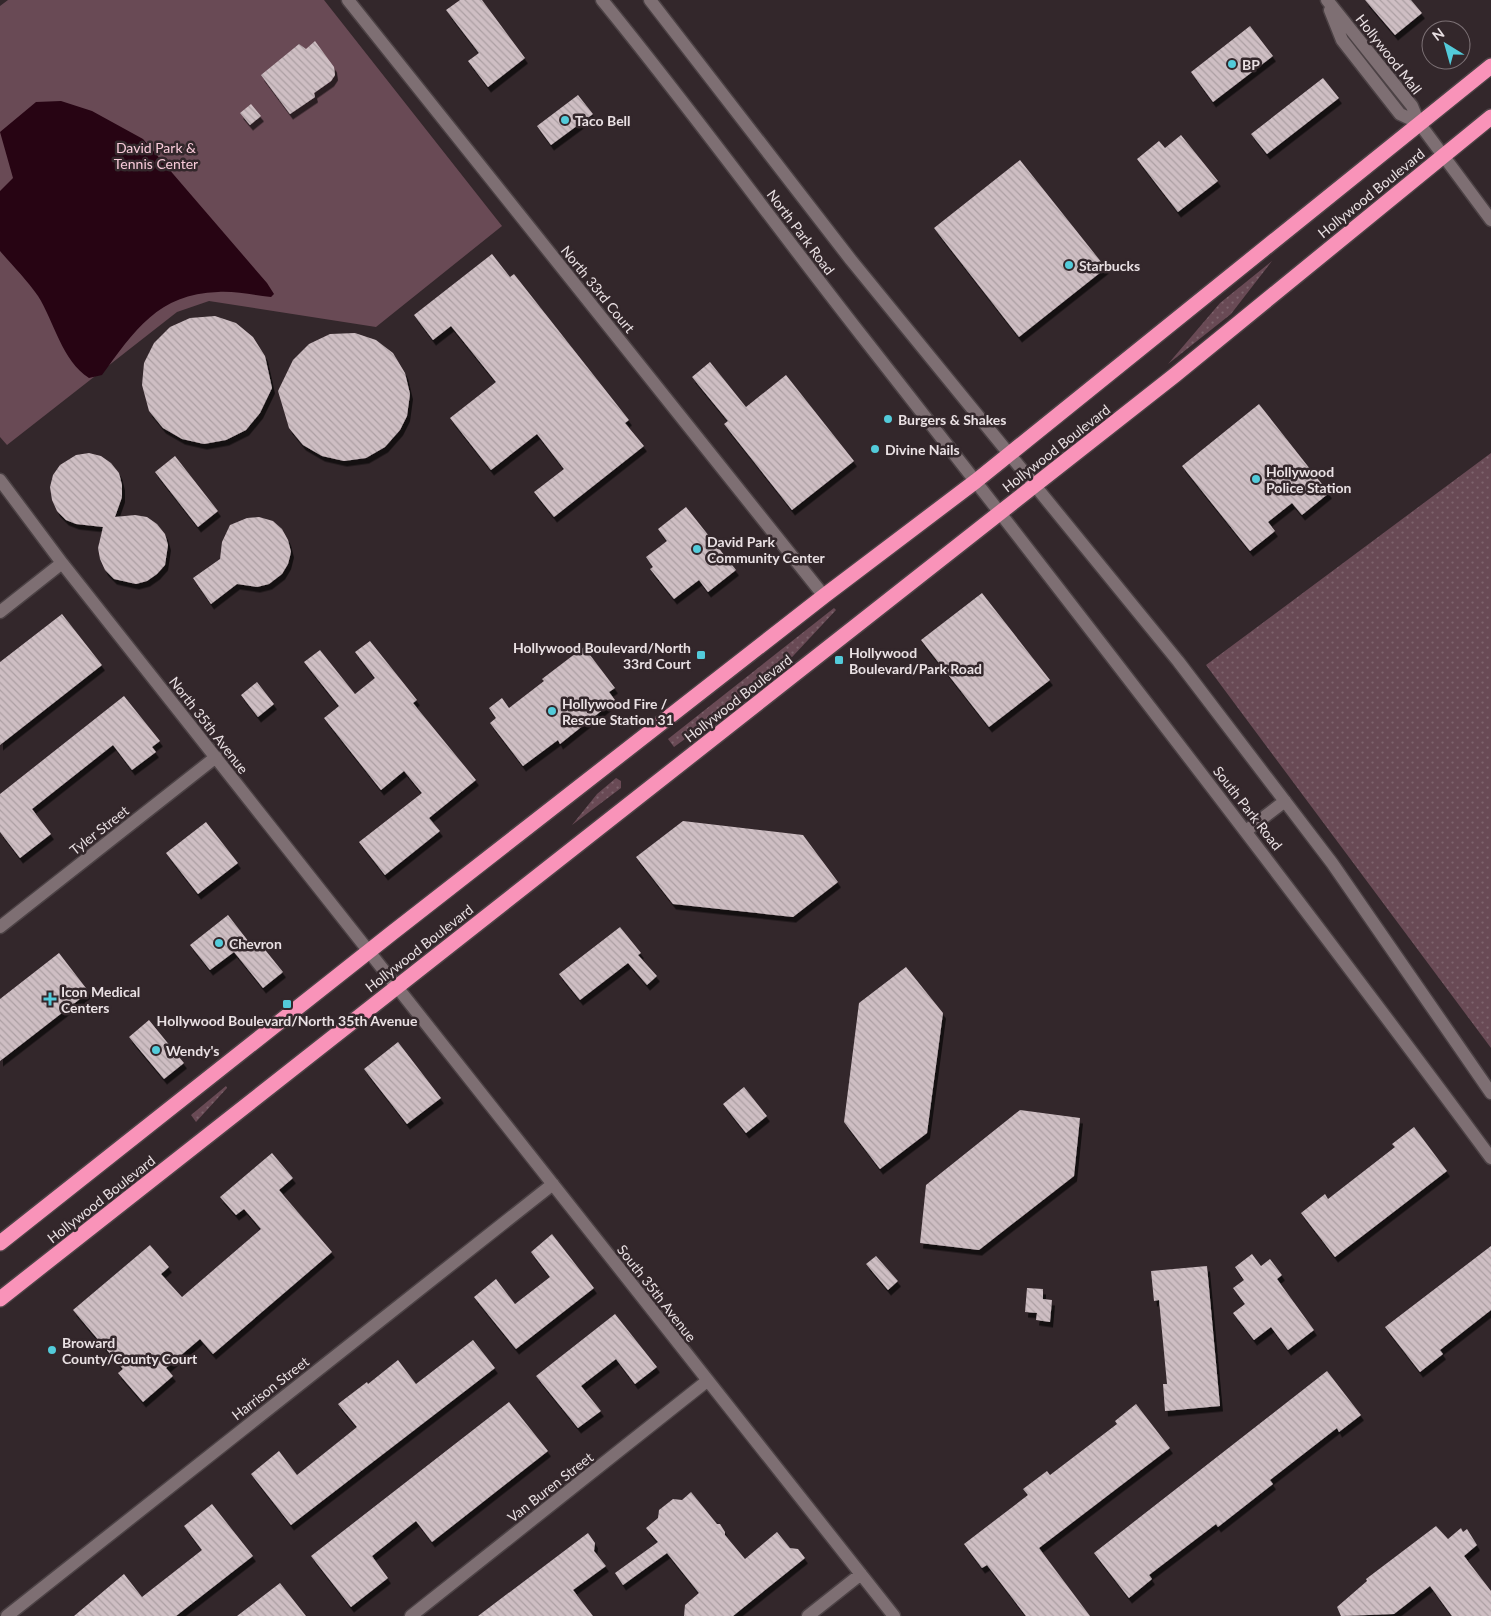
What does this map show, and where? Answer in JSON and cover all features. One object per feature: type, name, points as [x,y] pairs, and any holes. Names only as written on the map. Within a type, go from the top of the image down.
[{"type":"highway","name":"Hollywood Boulevard","points":[[0,1243],[370,950],[824,596],[976,481],[1491,66]]},
{"type":"highway","name":"Hollywood Boulevard","points":[[0,1298],[1175,375],[1491,117]]},
{"type":"street","name":"North 33rd Court","points":[[348,0],[824,596]]},
{"type":"street","name":"North Park Road","points":[[602,0],[673,87],[818,279],[976,481]]},
{"type":"street","name":"North Park Road","points":[[650,0],[851,260],[1008,455]]},
{"type":"street","name":"Hollywood Mall","points":[[1327,0],[1412,106],[1419,123],[1444,154],[1491,220]]},
{"type":"street","points":[[1008,455],[1178,662],[1332,863],[1491,1093]]},
{"type":"street","name":"North 35th Avenue","points":[[0,480],[62,563],[398,986]]},
{"type":"street","name":"South Park Road","points":[[976,481],[1246,831],[1491,1158]]},
{"type":"street","points":[[0,612],[62,563]]},
{"type":"street","name":"Tyler Street","points":[[0,927],[216,757]]},
{"type":"street","points":[[1246,831],[1285,801]]},
{"type":"street","name":"South 35th Avenue","points":[[398,986],[707,1381],[894,1616]]},
{"type":"street","name":"Harrison Street","points":[[7,1616],[553,1184]]},
{"type":"street","name":"Van Buren Street","points":[[411,1616],[707,1381]]},
{"type":"street","points":[[808,1616],[861,1574]]},
{"type":"green space","name":"David Park & Tennis Center","points":[[8,0],[324,0],[502,226],[376,327],[209,301],[177,312],[7,445],[0,437],[0,6]]},
{"type":"green space","points":[[1272,261],[1231,314],[1168,364],[1220,303]]},
{"type":"green space","points":[[1491,453],[1491,1048],[1206,665]]},
{"type":"green space","points":[[834,608],[836,610],[780,670],[674,747],[668,739]]},
{"type":"green space","points":[[616,778],[621,781],[621,788],[572,825],[597,794]]},
{"type":"green space","points":[[226,1086],[227,1088],[196,1122],[191,1115]]},
{"type":"shaded area","points":[[61,101],[92,111],[143,139],[267,283],[274,294],[271,297],[218,292],[197,294],[179,299],[150,317],[137,329],[102,375],[89,378],[80,371],[65,351],[38,296],[0,251],[0,191],[13,178],[0,132],[36,102]]},
{"type":"building","points":[[460,0],[482,0],[525,58],[488,87],[468,61],[479,53],[446,10]]},
{"type":"building","points":[[1365,0],[1411,0],[1422,13],[1395,35]]},
{"type":"building","name":"BP","points":[[1250,26],[1273,56],[1213,102],[1191,72]]},
{"type":"building","points":[[315,41],[334,67],[335,75],[331,81],[314,93],[315,97],[290,114],[261,75],[299,44],[306,49]]},
{"type":"building","points":[[1323,78],[1339,98],[1267,154],[1251,134]]},
{"type":"building","name":"Taco Bell","points":[[578,95],[593,114],[551,145],[537,126]]},
{"type":"building","points":[[251,104],[261,116],[250,125],[240,113]]},
{"type":"building","points":[[1181,135],[1218,181],[1178,212],[1137,159],[1159,141],[1165,148]]},
{"type":"building","points":[[1020,160],[1106,268],[1019,337],[934,228]]},
{"type":"building","points":[[492,254],[510,277],[514,274],[629,420],[625,423],[644,446],[554,517],[534,492],[564,469],[537,434],[491,470],[450,418],[496,382],[451,326],[433,340],[414,315]]},
{"type":"building","points":[[215,316],[236,323],[253,337],[265,356],[272,388],[260,413],[246,430],[226,440],[204,444],[182,439],[163,428],[149,411],[142,385],[144,363],[154,343],[170,327],[190,318]]},
{"type":"building","points":[[355,333],[376,340],[393,353],[405,373],[410,394],[407,416],[400,430],[385,447],[366,458],[344,461],[322,456],[303,445],[289,428],[278,391],[293,360],[309,344],[330,334]]},
{"type":"building","points":[[710,362],[746,407],[786,375],[854,461],[792,510],[724,424],[728,421],[692,377]]},
{"type":"building","name":"Hollywood Police Station","points":[[1259,404],[1329,493],[1302,515],[1292,503],[1268,522],[1275,531],[1250,551],[1182,466]]},
{"type":"building","points":[[89,453],[101,456],[111,463],[119,473],[122,497],[115,517],[135,515],[147,517],[157,524],[165,534],[168,545],[165,565],[147,581],[136,584],[114,579],[105,570],[100,559],[98,548],[103,527],[76,524],[66,520],[57,511],[52,500],[50,487],[53,475],[60,465],[76,455]]},
{"type":"building","points":[[175,456],[218,511],[198,527],[155,472]]},
{"type":"building","name":"David Park Community Center","points":[[686,507],[736,570],[708,592],[699,580],[674,599],[650,569],[653,567],[646,557],[667,541],[658,529]]},
{"type":"building","points":[[259,517],[273,521],[282,529],[288,540],[291,552],[288,564],[282,574],[269,584],[257,587],[237,584],[211,604],[193,578],[220,559],[222,542],[230,525],[247,518]]},
{"type":"building","points":[[982,593],[1050,680],[989,727],[921,640]]},
{"type":"building","points":[[62,614],[102,665],[0,745],[0,662]]},
{"type":"building","points":[[370,641],[417,700],[413,703],[476,780],[429,818],[440,831],[385,875],[359,842],[422,793],[404,771],[381,790],[324,718],[339,706],[304,662],[320,650],[355,694],[375,678],[355,652]]},
{"type":"building","points":[[584,647],[615,688],[609,692],[615,700],[560,744],[558,740],[523,766],[490,723],[496,718],[489,708],[502,698],[509,708],[544,681],[542,679]]},
{"type":"building","points":[[257,682],[274,704],[258,717],[241,695]]},
{"type":"building","points":[[124,696],[160,741],[152,747],[156,752],[132,770],[113,745],[32,809],[51,834],[20,858],[0,832],[0,794]]},
{"type":"building","points":[[683,821],[803,835],[838,882],[793,917],[673,904],[636,857]]},
{"type":"building","points":[[206,822],[238,863],[198,894],[166,853]]},
{"type":"building","points":[[228,915],[252,946],[258,941],[283,972],[263,988],[234,952],[210,970],[190,945]]},
{"type":"building","points":[[620,927],[641,953],[638,955],[657,976],[647,985],[628,963],[580,1000],[559,974]]},
{"type":"building","points":[[59,953],[89,992],[0,1061],[0,999]]},
{"type":"building","points":[[906,967],[943,1013],[927,1133],[880,1169],[844,1122],[859,1003]]},
{"type":"building","name":"Wendy's","points":[[149,1020],[184,1063],[164,1079],[129,1037]]},
{"type":"building","points":[[398,1042],[441,1098],[407,1124],[364,1069]]},
{"type":"building","points":[[744,1087],[767,1116],[746,1133],[723,1104]]},
{"type":"building","points":[[1020,1110],[1080,1118],[1074,1176],[979,1250],[920,1243],[926,1185]]},
{"type":"building","points":[[1414,1127],[1447,1171],[1335,1257],[1301,1213],[1325,1194],[1328,1199],[1395,1147],[1392,1144]]},
{"type":"building","points":[[272,1153],[293,1178],[279,1190],[332,1252],[213,1354],[200,1339],[166,1368],[173,1376],[143,1402],[118,1373],[123,1369],[73,1310],[150,1245],[169,1267],[161,1274],[182,1297],[261,1229],[244,1209],[236,1215],[220,1197]]},
{"type":"building","points":[[552,1234],[594,1288],[516,1349],[474,1297],[496,1279],[515,1304],[550,1277],[531,1252]]},
{"type":"building","points":[[1491,1246],[1491,1310],[1440,1350],[1443,1354],[1420,1372],[1385,1327]]},
{"type":"building","points":[[1252,1254],[1261,1266],[1270,1259],[1282,1275],[1277,1279],[1314,1330],[1288,1350],[1271,1327],[1254,1340],[1233,1313],[1245,1304],[1233,1288],[1244,1280],[1235,1267]]},
{"type":"building","points":[[876,1256],[898,1281],[888,1290],[866,1264]]},
{"type":"building","points":[[1207,1266],[1220,1406],[1165,1411],[1163,1384],[1167,1384],[1159,1300],[1154,1301],[1151,1271]]},
{"type":"building","points":[[1027,1288],[1043,1289],[1043,1299],[1052,1300],[1050,1322],[1036,1320],[1037,1313],[1025,1312]]},
{"type":"building","points":[[615,1314],[657,1367],[635,1384],[616,1359],[581,1386],[601,1411],[578,1428],[536,1376]]},
{"type":"building","points":[[473,1340],[495,1368],[291,1525],[251,1474],[279,1451],[297,1475],[357,1427],[338,1404],[367,1382],[368,1384],[398,1360],[416,1384]]},
{"type":"building","points":[[1327,1371],[1361,1415],[1339,1432],[1337,1428],[1270,1480],[1273,1484],[1218,1527],[1216,1524],[1149,1575],[1152,1579],[1129,1598],[1094,1553]]},
{"type":"building","points":[[509,1402],[548,1451],[432,1542],[416,1521],[372,1556],[388,1578],[351,1607],[311,1556]]},
{"type":"building","points":[[1136,1404],[1170,1448],[1039,1548],[1090,1616],[1026,1616],[987,1565],[982,1568],[964,1544],[1028,1495],[1023,1489],[1047,1471],[1050,1475],[1117,1424],[1115,1421]]},
{"type":"building","points":[[691,1492],[717,1524],[720,1524],[725,1535],[745,1559],[777,1532],[790,1548],[798,1549],[805,1558],[733,1616],[684,1616],[685,1605],[699,1593],[667,1553],[623,1585],[615,1573],[658,1542],[646,1528],[658,1518],[659,1510],[673,1499],[682,1500]]},
{"type":"building","points":[[212,1504],[253,1556],[176,1616],[74,1616],[124,1574],[142,1597],[202,1550],[184,1526]]},
{"type":"building","points":[[1436,1526],[1448,1539],[1461,1528],[1463,1532],[1467,1529],[1477,1545],[1464,1556],[1491,1591],[1491,1616],[1452,1616],[1430,1586],[1394,1614],[1341,1616],[1337,1607],[1367,1581],[1366,1579]]},
{"type":"building","points":[[588,1533],[595,1543],[594,1551],[606,1566],[573,1590],[593,1616],[478,1616]]},
{"type":"building","points":[[280,1583],[306,1616],[237,1616]]},
{"type":"place","name":"BP","points":[[1232,64]]},
{"type":"place","name":"Taco Bell","points":[[565,120]]},
{"type":"place","name":"Starbucks","points":[[1069,265]]},
{"type":"place","name":"Burgers & Shakes","points":[[888,419]]},
{"type":"place","name":"Divine Nails","points":[[875,449]]},
{"type":"place","name":"Hollywood Police Station","points":[[1256,479]]},
{"type":"place","name":"David Park Community Center","points":[[697,549]]},
{"type":"place","name":"Hollywood Boulevard/North 33rd Court","points":[[701,655]]},
{"type":"place","name":"Hollywood Boulevard/Park Road","points":[[839,660]]},
{"type":"place","name":"Hollywood Fire / Rescue Station 31","points":[[552,711]]},
{"type":"place","name":"Chevron","points":[[219,943]]},
{"type":"place","name":"Icon Medical Centers","points":[[50,999]]},
{"type":"place","name":"Hollywood Boulevard/North 35th Avenue","points":[[287,1004]]},
{"type":"place","name":"Wendy's","points":[[156,1050]]},
{"type":"place","name":"Broward County/County Court","points":[[52,1350]]}]
